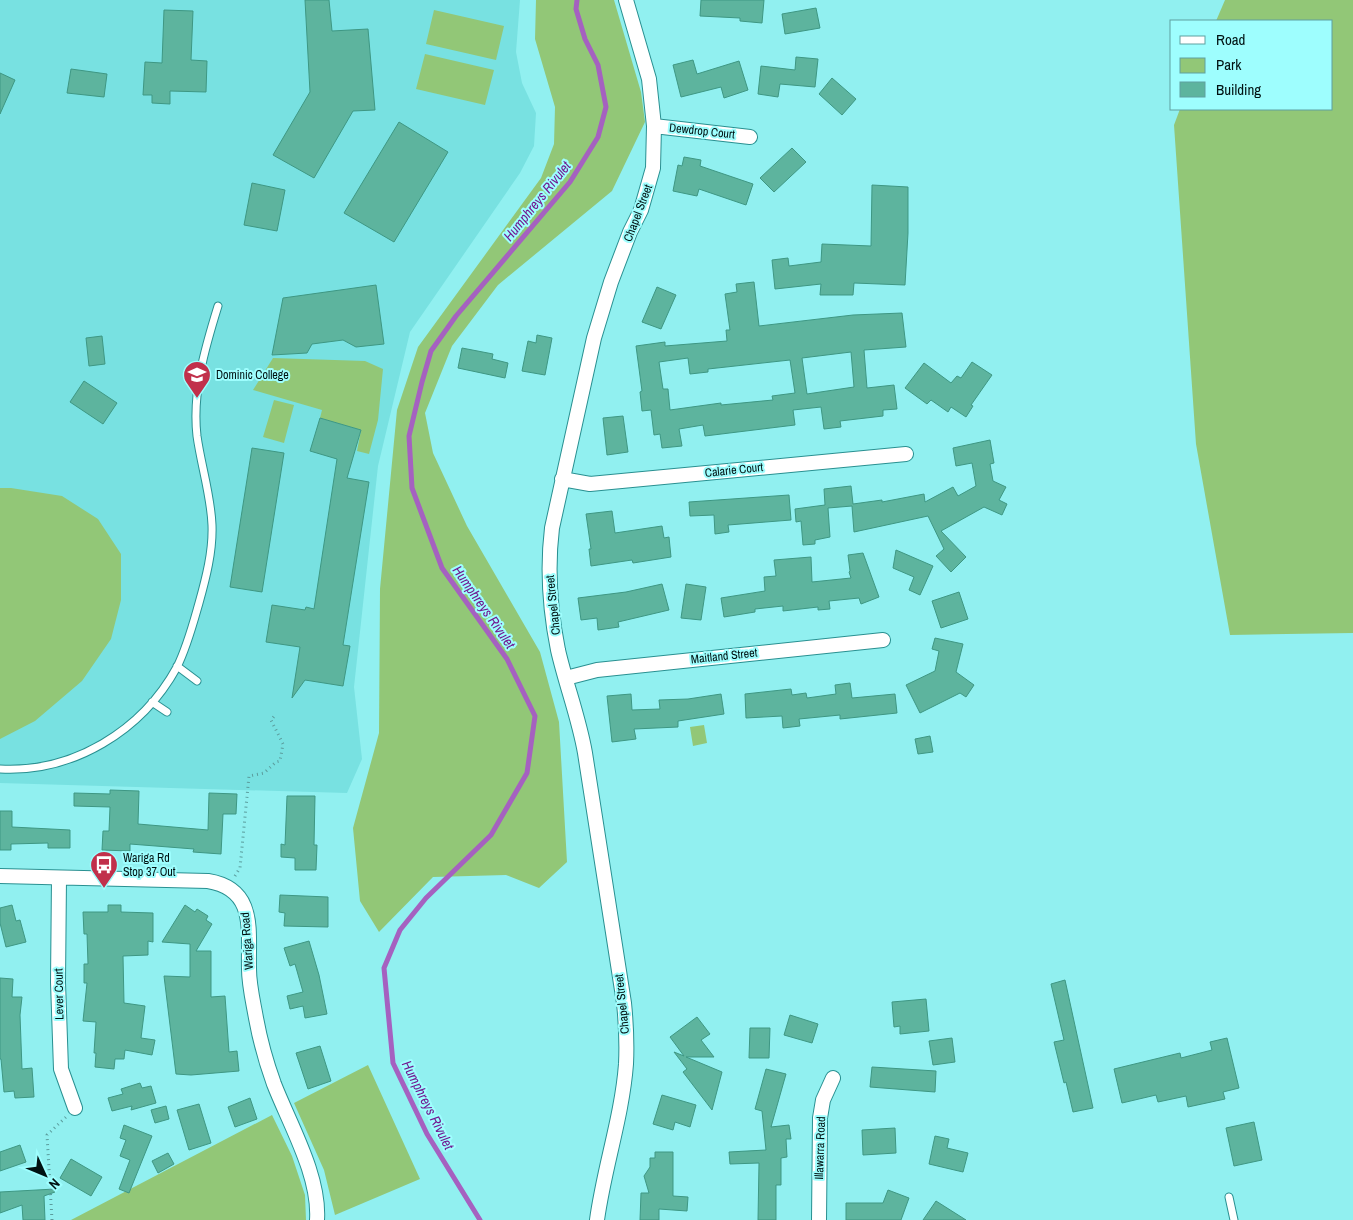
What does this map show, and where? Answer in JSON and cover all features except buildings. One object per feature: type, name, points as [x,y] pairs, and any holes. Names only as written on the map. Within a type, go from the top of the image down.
[{"type":"street","name":"Chapel Street","points":[[597,1220],[626,1065],[624,1003],[580,725],[559,652],[553,620],[549,579],[549,552],[562,479],[596,331],[611,282],[630,232],[641,210],[653,168],[654,126],[649,79],[626,0]]},
{"type":"street","name":"Dewdrop Court","points":[[654,126],[750,137]]},
{"type":"street","name":"Calarie Court","points":[[562,479],[590,484],[906,454]]},
{"type":"street","name":"Maitland Street","points":[[566,678],[597,670],[883,640]]},
{"type":"street","points":[[0,876],[208,881],[219,882],[228,887]]},
{"type":"street","name":"Lever Court","points":[[59,878],[58,982],[61,1068],[75,1108]]},
{"type":"street","name":"Wariga Road","points":[[228,887],[243,902],[246,909],[249,972],[252,999],[260,1035],[274,1083],[314,1181],[318,1208],[317,1220]]},
{"type":"street","name":"Illawarra Road","points":[[819,1220],[820,1118],[823,1100],[833,1078]]},
{"type":"lane","points":[[0,770],[41,767],[84,754],[110,740],[130,725],[152,702],[177,666],[203,590],[211,547],[212,524],[198,436],[196,411],[201,369],[218,306]]},
{"type":"lane","points":[[177,666],[198,681]]},
{"type":"lane","points":[[152,702],[167,712]]},
{"type":"lane","points":[[1229,1197],[1234,1220]]},
{"type":"path","points":[[228,887],[240,868],[248,776],[264,773],[276,762],[280,761],[283,744],[271,720],[276,714]]},
{"type":"path","points":[[52,1220],[47,1135],[75,1108]]},
{"type":"shaded area","name":"Dominic College","points":[[0,0],[520,0],[516,52],[522,83],[536,113],[534,146],[520,173],[410,332],[378,466],[354,687],[362,759],[347,793],[0,783]]},
{"type":"green space","points":[[536,0],[614,0],[641,92],[645,122],[612,191],[498,285],[452,346],[425,413],[433,453],[467,526],[540,652],[559,722],[567,862],[539,888],[506,875],[433,877],[379,932],[360,901],[353,828],[379,733],[380,589],[397,410],[418,347],[541,178],[554,144],[555,107],[535,39]]},
{"type":"green space","points":[[1225,0],[1353,0],[1353,633],[1230,635],[1196,444],[1174,125],[1180,110],[1333,110],[1333,20],[1216,20]]},
{"type":"green space","points":[[434,10],[504,26],[496,60],[426,44]]},
{"type":"green space","points":[[425,54],[494,70],[485,105],[416,89]]},
{"type":"green space","points":[[273,358],[365,361],[383,369],[378,420],[369,454],[357,451],[361,430],[320,418],[322,410],[253,390]]},
{"type":"green space","points":[[274,400],[294,405],[284,443],[263,437]]},
{"type":"green space","points":[[0,488],[62,496],[98,519],[121,554],[121,600],[111,639],[82,681],[35,721],[0,739]]},
{"type":"green space","points":[[704,725],[707,743],[693,746],[690,727]]},
{"type":"green space","points":[[368,1065],[420,1179],[335,1215],[324,1170],[294,1103]]},
{"type":"green space","points":[[272,1115],[292,1156],[305,1195],[306,1220],[71,1220]]},
{"type":"waterway","name":"Humphreys Rivulet","points":[[480,1220],[427,1134],[393,1063],[384,968],[400,930],[426,898],[491,835],[527,773],[535,716],[507,659],[442,568],[412,488],[409,436],[431,351],[456,316],[570,182],[598,137],[606,107],[598,65],[585,39],[576,9],[577,0]]},
{"type":"place","name":"Dominic College","points":[[197,399]]},
{"type":"place","name":"Wariga Rd Stop 37 Out","points":[[104,889]]}]
